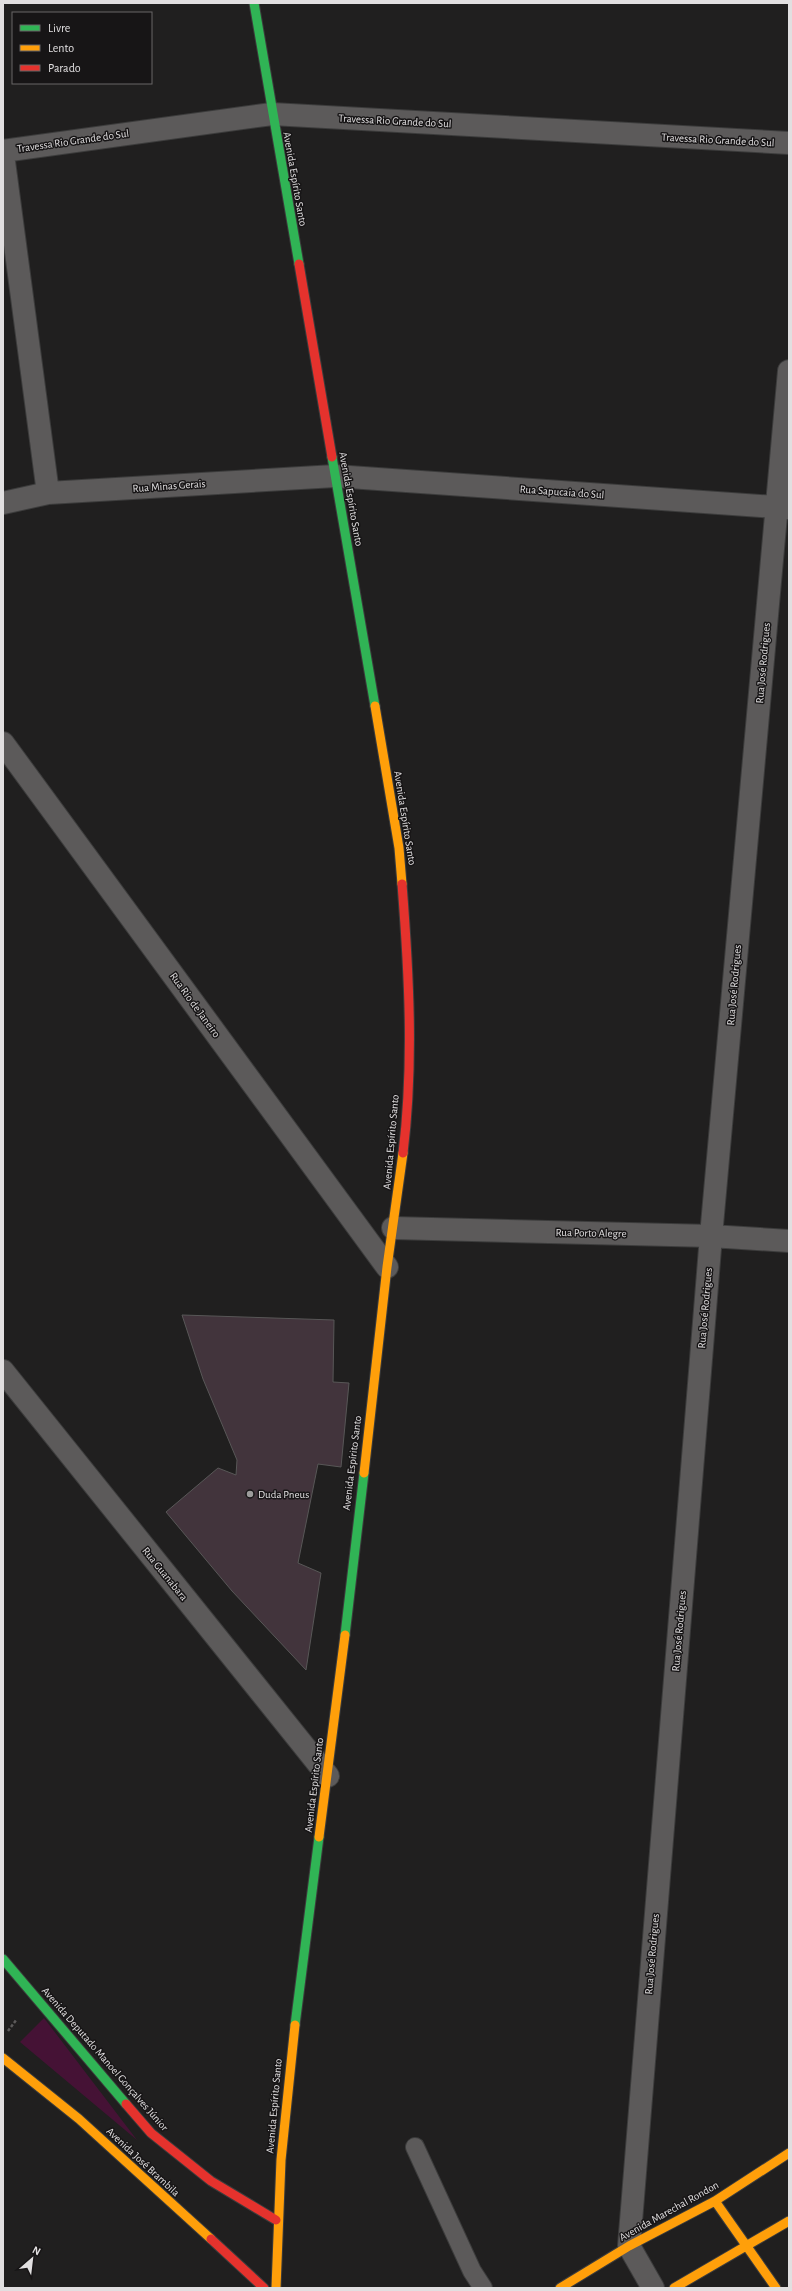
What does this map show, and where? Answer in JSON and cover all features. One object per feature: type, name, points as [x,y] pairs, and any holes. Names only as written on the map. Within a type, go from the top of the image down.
[{"type":"main road","name":"Avenida Espírito Santo","points":[[254,3],[399,848],[406,937],[410,1060],[403,1155],[387,1266],[328,1776],[285,2094],[276,2220],[276,2288]]},
{"type":"main road","name":"Avenida Deputado Manoel Gonçalves Júnior","points":[[3,1959],[151,2133],[211,2180],[276,2220]]},
{"type":"main road","name":"Avenida José Brambila","points":[[3,2058],[80,2119],[264,2288]]},
{"type":"main road","name":"Avenida Marechal Rondon","points":[[560,2288],[629,2246],[715,2200],[789,2153]]},
{"type":"main road","points":[[715,2200],[745,2246],[776,2288]]},
{"type":"main road","points":[[674,2288],[789,2221]]},
{"type":"street","name":"Travessa Rio Grande do Sul","points":[[3,151],[272,114],[789,143]]},
{"type":"street","points":[[3,154],[48,493]]},
{"type":"street","name":"Rua José Rodrigues","points":[[629,2246],[711,1236],[783,508],[789,371]]},
{"type":"street","name":"Rua Minas Gerais","points":[[3,503],[48,493],[335,476]]},
{"type":"street","name":"Rua Sapucaia do Sul","points":[[335,476],[783,508]]},
{"type":"street","name":"Rua Rio de Janeiro","points":[[3,743],[387,1266]]},
{"type":"street","name":"Rua Porto Alegre","points":[[393,1228],[711,1236],[789,1241]]},
{"type":"street","name":"Rua Guanabara","points":[[3,1371],[328,1776]]},
{"type":"street","points":[[629,2246],[653,2288]]},
{"type":"lane","points":[[415,2147],[472,2271],[483,2288]]},
{"type":"shaded area","points":[[44,2018],[137,2140],[20,2042]]},
{"type":"building","name":"Duda Pneus","points":[[182,1315],[334,1320],[333,1382],[349,1383],[341,1467],[318,1464],[298,1563],[321,1573],[306,1670],[232,1591],[166,1512],[218,1468],[236,1475],[237,1460],[203,1379]]},
{"type":"traffic: fast","points":[[254,3],[299,264]]},
{"type":"traffic: fast","points":[[332,457],[375,706]]},
{"type":"traffic: fast","points":[[345,1635],[364,1473]]},
{"type":"traffic: fast","points":[[295,2025],[319,1837]]},
{"type":"traffic: fast","points":[[3,1959],[126,2104]]},
{"type":"traffic: slow","points":[[375,706],[399,848],[402,884]]},
{"type":"traffic: slow","points":[[364,1473],[387,1267],[403,1153]]},
{"type":"traffic: slow","points":[[319,1837],[345,1635]]},
{"type":"traffic: slow","points":[[276,2288],[281,2160],[295,2025]]},
{"type":"traffic: slow","points":[[3,2058],[79,2119],[211,2239]]},
{"type":"traffic: slow","points":[[560,2288],[629,2246],[715,2201],[789,2153]]},
{"type":"traffic: slow","points":[[715,2201],[776,2288]]},
{"type":"traffic: slow","points":[[674,2288],[789,2221]]},
{"type":"traffic: jam","points":[[299,264],[332,457]]},
{"type":"traffic: jam","points":[[402,884],[407,951],[409,1018],[408,1086],[403,1153]]},
{"type":"traffic: jam","points":[[126,2104],[151,2133],[211,2181],[276,2220]]},
{"type":"traffic: jam","points":[[211,2239],[264,2288]]},
{"type":"place","name":"Duda Pneus","points":[[250,1494]]}]
